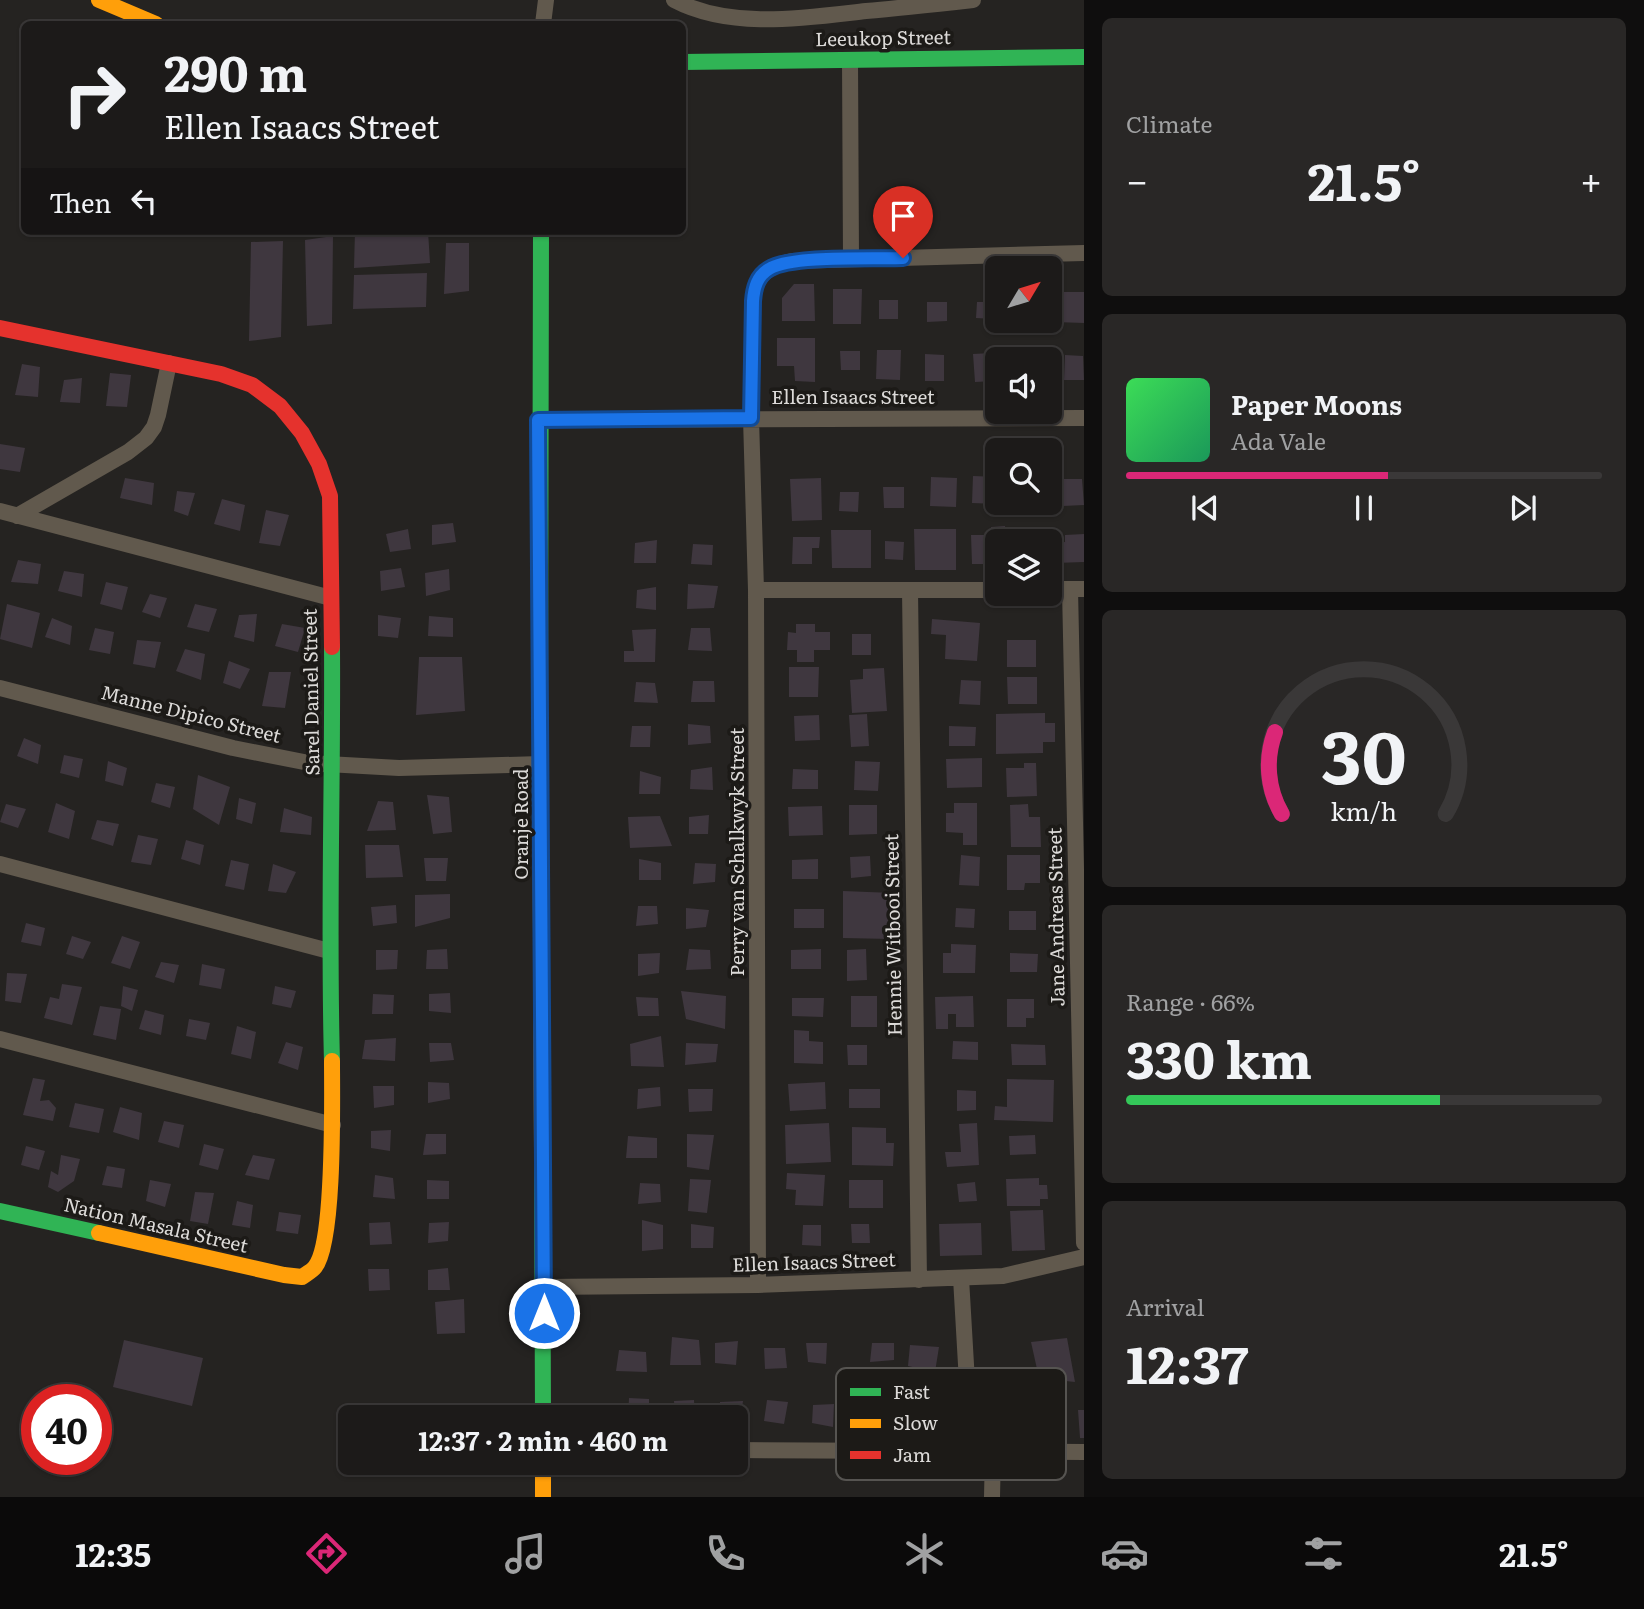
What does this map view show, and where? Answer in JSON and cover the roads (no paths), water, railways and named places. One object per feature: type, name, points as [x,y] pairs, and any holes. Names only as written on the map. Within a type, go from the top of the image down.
[{"type":"street","points":[[100,0],[149,21]]},
{"type":"street","points":[[543,21],[546,0]]},
{"type":"street","points":[[674,0],[698,10],[751,18],[816,17],[973,0]]},
{"type":"street","name":"Leeukop Street","points":[[686,62],[1084,57]]},
{"type":"street","points":[[850,60],[851,259]]},
{"type":"street","name":"Oranje Road","points":[[541,235],[538,420],[543,1405]]},
{"type":"street","name":"Perry van Schalkwyk Street","points":[[758,1285],[756,590],[751,418],[753,301],[756,284],[769,269],[783,263],[1084,253]]},
{"type":"street","name":"Sarel Daniel Street","points":[[0,327],[221,374],[252,385],[277,404],[299,428],[316,456],[330,496],[333,765],[329,951],[333,1125],[326,1238],[316,1267],[302,1277]]},
{"type":"street","points":[[17,516],[128,452],[146,438],[158,415],[169,363]]},
{"type":"street","name":"Ellen Isaacs Street","points":[[538,420],[1084,418]]},
{"type":"street","points":[[0,512],[331,598]]},
{"type":"street","name":"Jane Andreas Street","points":[[1077,589],[1084,1243]]},
{"type":"street","points":[[756,590],[985,590]]},
{"type":"street","name":"Hennie Witbooi Street","points":[[910,590],[919,1280]]},
{"type":"street","name":"Manne Dipico Street","points":[[0,688],[279,758],[333,765],[399,768],[541,764]]},
{"type":"street","points":[[0,864],[329,951]]},
{"type":"street","points":[[0,1039],[333,1125]]},
{"type":"street","points":[[0,1213],[322,1280]]},
{"type":"street","name":"Nation Masala Street","points":[[0,1213],[302,1277]]},
{"type":"street","name":"Ellen Isaacs Street","points":[[544,1287],[758,1285],[1003,1276],[1084,1257]]},
{"type":"street","points":[[961,1278],[966,1368]]},
{"type":"street","points":[[748,1450],[836,1450]]},
{"type":"street","points":[[1066,1452],[1084,1452]]},
{"type":"street","points":[[543,1475],[543,1497]]}]
